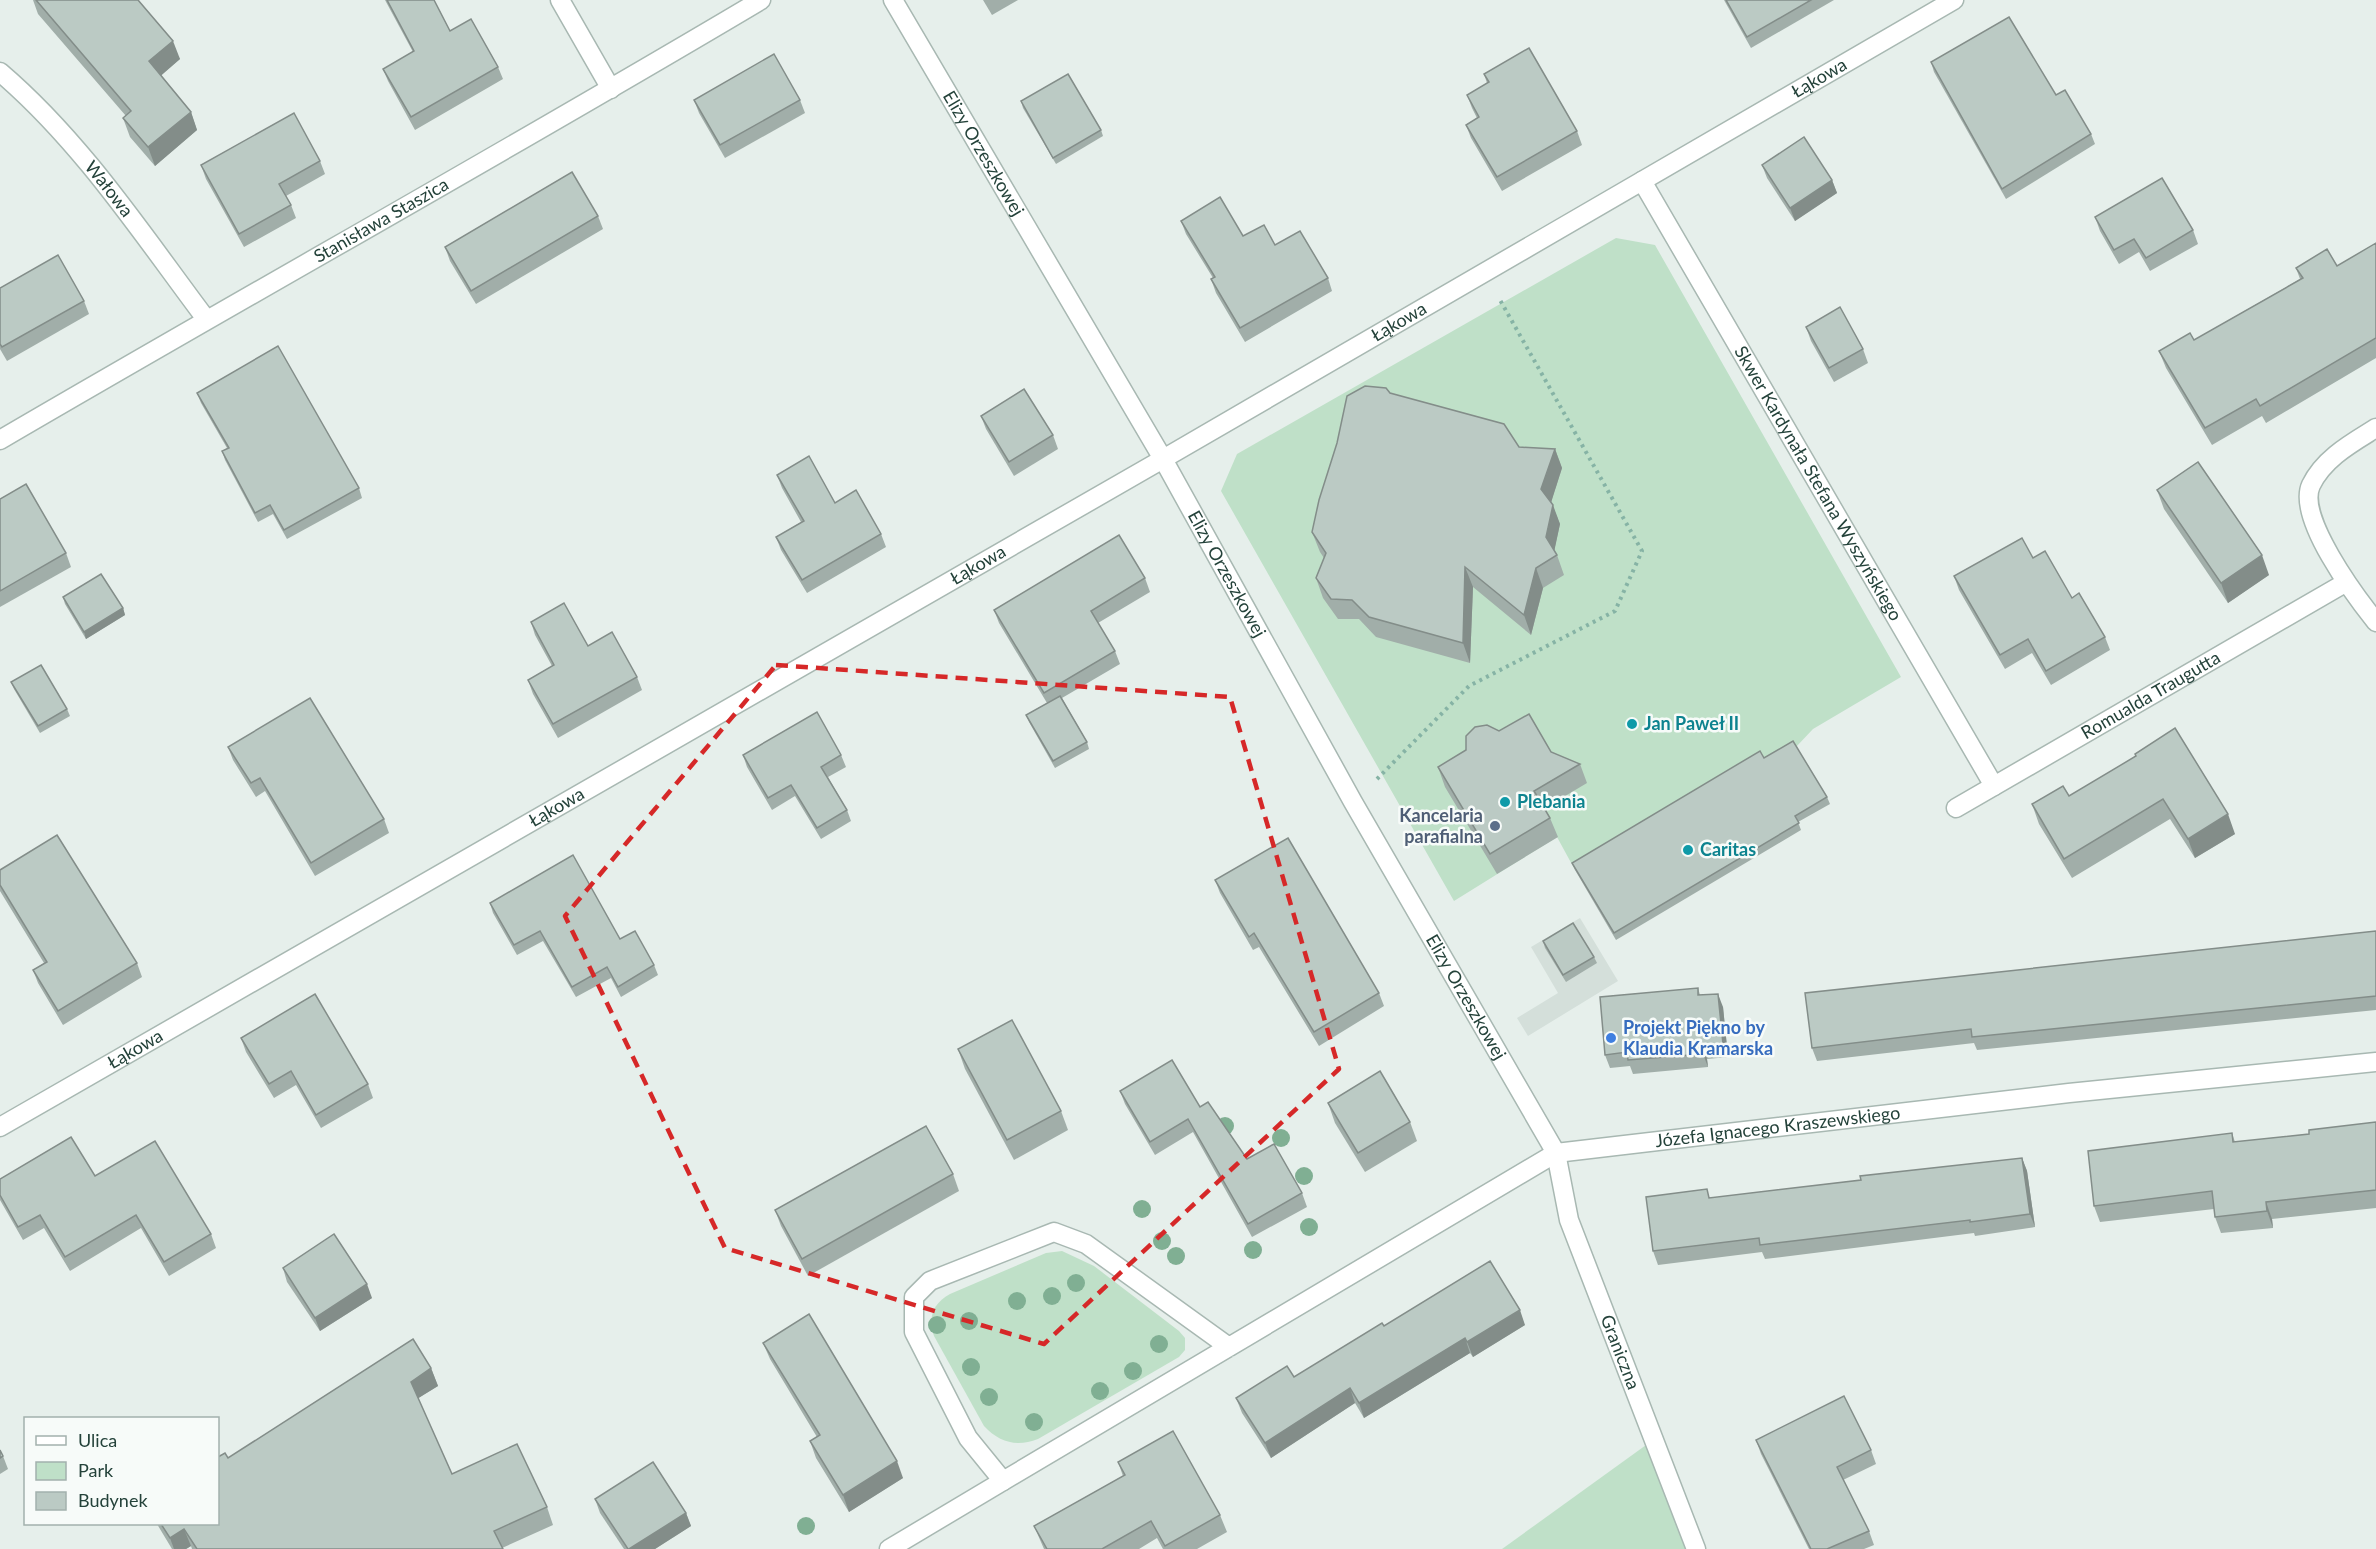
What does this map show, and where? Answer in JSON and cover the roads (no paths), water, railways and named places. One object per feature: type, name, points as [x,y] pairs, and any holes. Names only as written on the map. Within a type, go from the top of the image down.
[{"type":"street","points":[[560,0],[611,89]]},
{"type":"street","name":"Stanisława Staszica","points":[[0,440],[206,319],[611,89],[761,0]]},
{"type":"street","name":"Elizy Orzeszkowej","points":[[893,0],[1163,459],[1353,802],[1556,1153]]},
{"type":"street","name":"Łąkowa","points":[[0,1127],[1163,459],[1954,0]]},
{"type":"street","name":"Wałowa","points":[[0,72],[23,92],[89,163],[206,319]]},
{"type":"street","name":"Skwer Kardynała Stefana Wyszyńskiego","points":[[1642,180],[1994,786]]},
{"type":"street","points":[[2376,429],[2346,447],[2324,465],[2310,487],[2312,519],[2345,582],[2376,622]]},
{"type":"street","name":"Romualda Traugutta","points":[[1956,808],[2345,582]]},
{"type":"street","name":"Józefa Ignacego Kraszewskiego","points":[[889,1549],[1556,1153],[2069,1093],[2376,1062]]},
{"type":"street","name":"Graniczna","points":[[1556,1153],[1569,1220],[1696,1549]]},
{"type":"street","points":[[1003,1481],[968,1438],[914,1332],[915,1297],[930,1281],[1054,1232],[1086,1244],[1229,1347]]},
{"type":"place","name":"Jan Paweł II","points":[[1632,724]]},
{"type":"place","name":"Plebania","points":[[1505,802]]},
{"type":"place","name":"Kancelaria parafialna","points":[[1495,826]]},
{"type":"place","name":"Caritas","points":[[1688,850]]},
{"type":"place","name":"Projekt Piękno by Klaudia Kramarska","points":[[1611,1038]]}]
